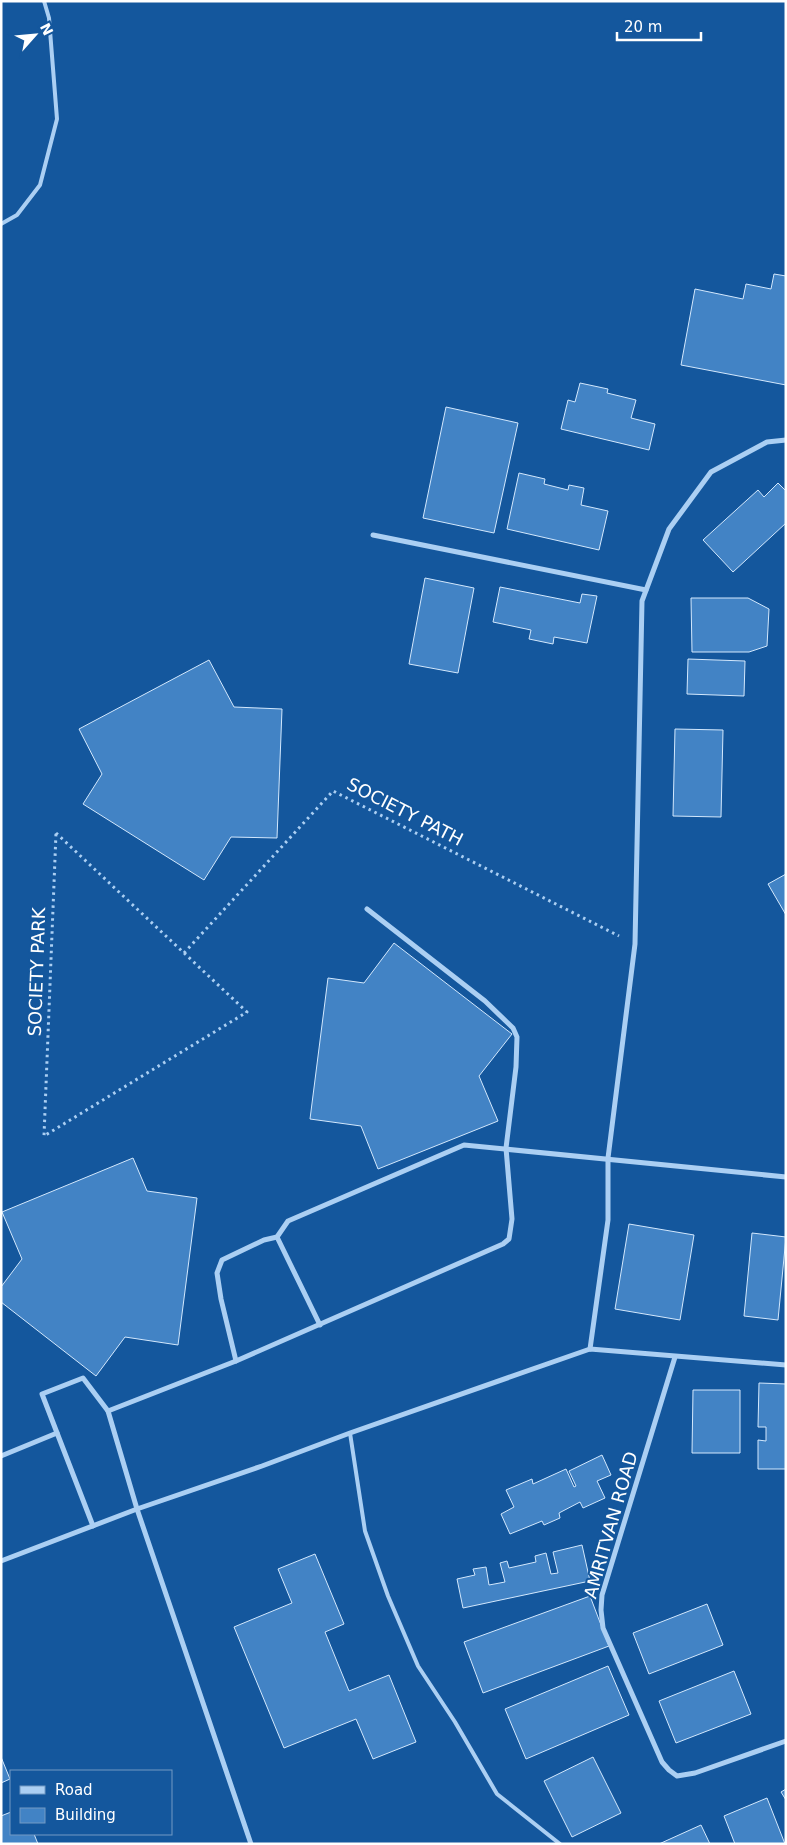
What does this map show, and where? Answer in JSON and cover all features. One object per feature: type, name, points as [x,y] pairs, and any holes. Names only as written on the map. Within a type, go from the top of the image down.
[{"type":"street","points":[[590,1349],[608,1220],[608,1158],[636,944],[642,601],[669,529],[711,472],[767,442],[786,440]]},
{"type":"street","points":[[373,535],[646,590]]},
{"type":"street","points":[[108,1412],[320,1325],[506,1243],[509,1239],[512,1220],[506,1148],[518,1050],[516,1037],[512,1028],[485,1001],[368,909]]},
{"type":"street","points":[[236,1361],[221,1299],[217,1273],[222,1260],[264,1240],[277,1237],[288,1221],[464,1145],[786,1177]]},
{"type":"street","points":[[277,1237],[320,1325]]},
{"type":"street","points":[[1,1561],[137,1509],[590,1349],[786,1365]]},
{"type":"street","name":"AMRITVAN ROAD","points":[[675,1357],[602,1594],[603,1628],[662,1762],[677,1776],[695,1773],[786,1741]]},
{"type":"street","points":[[93,1526],[42,1394],[84,1378],[108,1412],[137,1509],[251,1844]]},
{"type":"street","points":[[1,1456],[58,1433]]},
{"type":"lane","points":[[1,224],[17,215],[40,185],[57,119],[49,18],[44,1]]},
{"type":"lane","points":[[350,1433],[365,1531],[388,1596],[418,1666],[455,1722],[497,1794],[560,1844]]},
{"type":"path","name":"SOCIETY PATH","points":[[184,953],[332,790],[636,944]]},
{"type":"path","name":"SOCIETY PARK","points":[[56,833],[184,953],[247,1012],[44,1136],[56,833]]},
{"type":"building","points":[[774,274],[786,276],[786,385],[681,365],[695,289],[743,299],[746,284],[771,289]]},
{"type":"building","points":[[580,383],[608,389],[607,393],[636,400],[631,418],[655,424],[649,450],[561,429],[568,400],[575,402]]},
{"type":"building","points":[[446,407],[518,423],[494,533],[423,518]]},
{"type":"building","points":[[519,473],[545,479],[544,484],[568,490],[569,485],[584,488],[581,505],[608,511],[599,550],[507,529]]},
{"type":"building","points":[[778,483],[786,491],[786,523],[733,572],[703,540],[758,490],[764,497]]},
{"type":"building","points":[[425,578],[474,588],[458,673],[409,664]]},
{"type":"building","points":[[500,587],[580,603],[582,594],[597,596],[587,643],[554,637],[553,644],[529,639],[531,630],[493,622]]},
{"type":"building","points":[[691,598],[748,598],[769,609],[767,646],[749,652],[692,652]]},
{"type":"building","points":[[688,659],[745,661],[744,696],[687,694]]},
{"type":"building","points":[[209,660],[234,707],[282,709],[277,838],[231,837],[204,880],[83,804],[102,774],[79,729]]},
{"type":"building","points":[[675,729],[723,730],[721,817],[673,816]]},
{"type":"building","points":[[786,874],[786,915],[768,884]]},
{"type":"building","points":[[394,943],[512,1034],[479,1076],[498,1121],[378,1169],[361,1126],[310,1119],[328,978],[364,983]]},
{"type":"building","points":[[133,1158],[147,1191],[197,1198],[178,1345],[125,1337],[96,1376],[1,1302],[1,1287],[22,1259],[2,1212]]},
{"type":"building","points":[[629,1224],[694,1235],[680,1320],[615,1309]]},
{"type":"building","points":[[752,1233],[786,1237],[778,1320],[744,1316]]},
{"type":"building","points":[[759,1383],[786,1384],[786,1469],[758,1469],[758,1440],[766,1441],[766,1427],[758,1427]]},
{"type":"building","points":[[693,1390],[740,1390],[740,1453],[692,1453]]},
{"type":"building","points":[[602,1455],[611,1475],[597,1481],[605,1498],[583,1508],[580,1502],[559,1513],[560,1518],[544,1525],[542,1521],[510,1534],[501,1514],[514,1507],[506,1490],[532,1479],[533,1484],[566,1469],[574,1487],[576,1486],[569,1471]]},
{"type":"building","points":[[582,1545],[590,1581],[463,1608],[457,1579],[475,1575],[473,1569],[486,1567],[489,1585],[505,1582],[500,1563],[507,1561],[509,1568],[536,1562],[535,1556],[546,1553],[551,1574],[558,1573],[553,1552]]},
{"type":"building","points":[[315,1554],[344,1624],[325,1632],[349,1691],[389,1675],[416,1742],[373,1759],[356,1719],[284,1748],[234,1627],[292,1603],[278,1569]]},
{"type":"building","points":[[590,1596],[609,1646],[483,1693],[464,1642]]},
{"type":"building","points":[[707,1604],[723,1645],[649,1674],[633,1633]]},
{"type":"building","points":[[608,1666],[629,1715],[526,1759],[505,1709]]},
{"type":"building","points":[[734,1671],[751,1714],[676,1743],[659,1701]]},
{"type":"building","points":[[1,1757],[10,1779],[1,1783]]},
{"type":"building","points":[[593,1757],[621,1813],[572,1837],[544,1781]]},
{"type":"building","points":[[786,1789],[786,1800],[781,1792]]},
{"type":"building","points":[[767,1798],[785,1844],[735,1844],[724,1816]]},
{"type":"building","points":[[10,1812],[10,1835],[34,1835],[38,1844],[1,1844],[1,1816]]},
{"type":"building","points":[[701,1825],[710,1844],[659,1844]]}]
